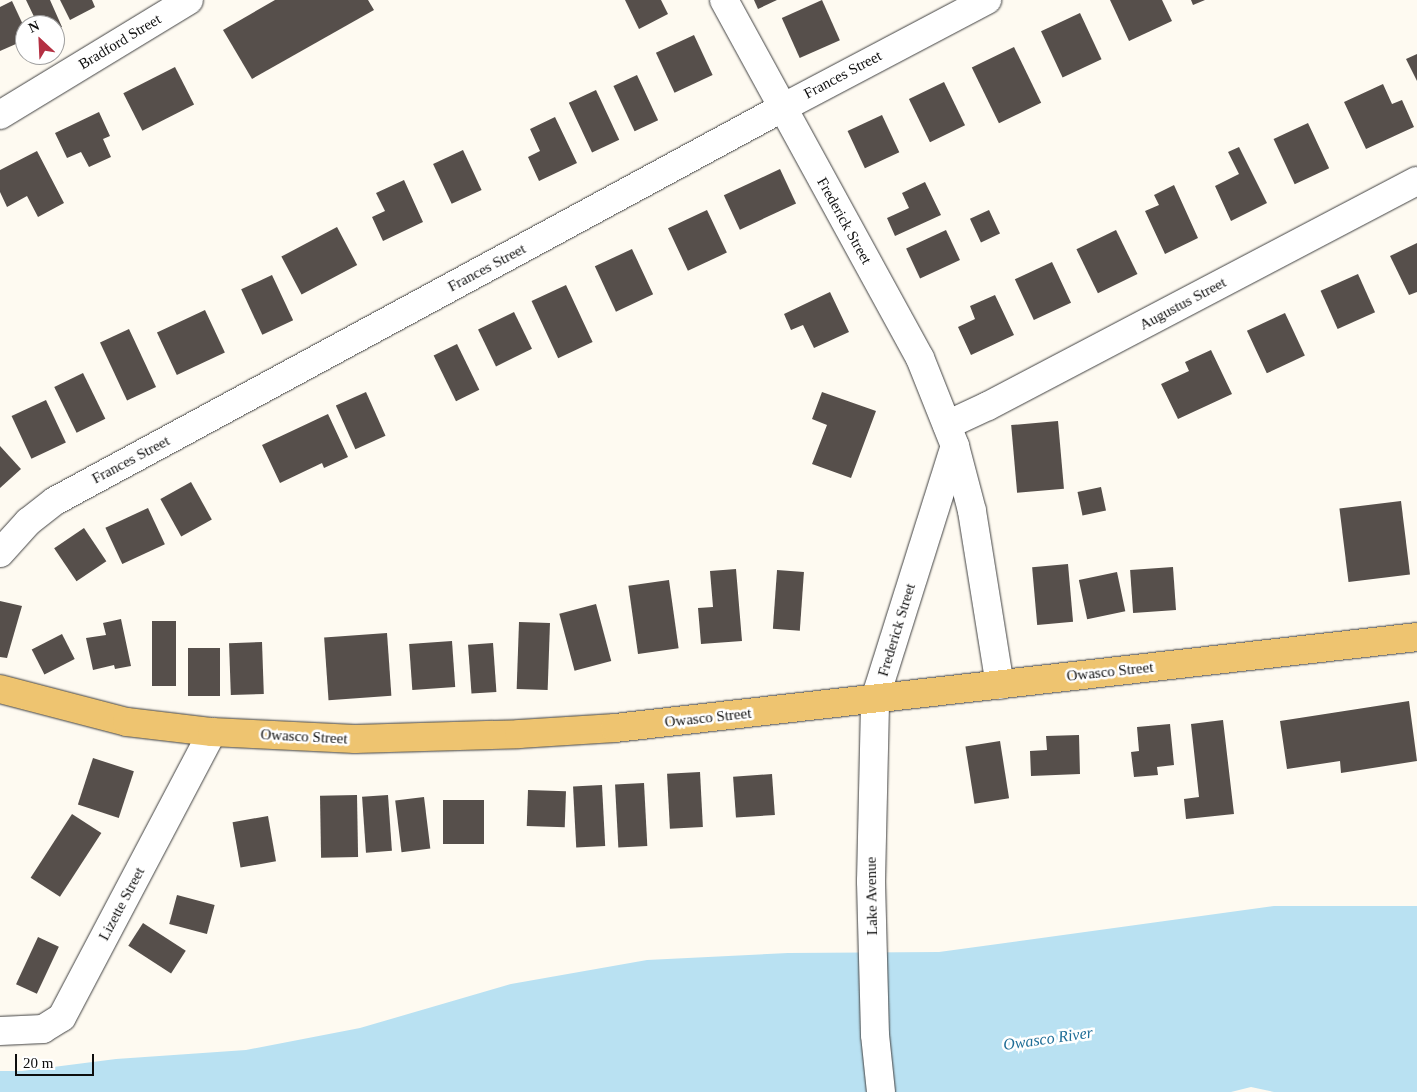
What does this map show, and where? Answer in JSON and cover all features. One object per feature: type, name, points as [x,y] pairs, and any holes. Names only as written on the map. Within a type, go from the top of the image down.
[{"type":"main road","name":"Owasco Street","points":[[0,689],[127,722],[212,732],[355,739],[519,734],[615,728],[1417,637]]},
{"type":"street","name":"Bradford Street","points":[[0,115],[190,0]]},
{"type":"street","name":"Frederick Street","points":[[724,0],[920,358],[951,435],[972,511],[1000,685]]},
{"type":"street","name":"Frances Street","points":[[0,553],[28,522],[55,501],[782,108],[987,0]]},
{"type":"street","name":"Augustus Street","points":[[951,435],[988,406],[1417,181]]},
{"type":"street","name":"Frederick Street","points":[[875,699],[951,435]]},
{"type":"street","name":"Lake Avenue","points":[[875,699],[870,881],[875,1035],[881,1092]]},
{"type":"street","name":"Lizette Street","points":[[0,1031],[44,1029],[62,1017],[212,732]]},
{"type":"water","name":"Owasco River","points":[[1274,906],[1417,906],[1417,1092],[1274,1092],[1251,1087],[1231,1092],[0,1092],[0,1071],[22,1071],[116,1059],[246,1050],[360,1028],[511,984],[647,960],[788,953],[939,952]]},
{"type":"building","points":[[26,0],[50,0],[57,15],[33,15]]},
{"type":"building","points":[[60,0],[92,0],[95,7],[70,20]]},
{"type":"building","points":[[275,0],[368,0],[374,10],[252,79],[223,30]]},
{"type":"building","points":[[625,0],[661,0],[668,14],[639,29]]},
{"type":"building","points":[[754,0],[777,0],[758,9]]},
{"type":"building","points":[[822,0],[840,40],[800,58],[782,18]]},
{"type":"building","points":[[1110,0],[1162,0],[1172,21],[1129,41]]},
{"type":"building","points":[[1191,0],[1205,0],[1193,5]]},
{"type":"building","points":[[12,1],[18,15],[15,15],[15,44],[0,51],[0,7]]},
{"type":"building","points":[[1080,13],[1102,59],[1063,77],[1041,31]]},
{"type":"building","points":[[694,35],[713,75],[675,93],[656,53]]},
{"type":"building","points":[[1014,47],[1041,103],[999,123],[972,68]]},
{"type":"building","points":[[1417,54],[1417,81],[1406,59]]},
{"type":"building","points":[[175,67],[194,104],[142,131],[123,93]]},
{"type":"building","points":[[637,75],[658,120],[635,131],[613,86]]},
{"type":"building","points":[[944,82],[965,125],[930,142],[909,99]]},
{"type":"building","points":[[1383,84],[1392,104],[1402,100],[1414,127],[1366,149],[1344,102]]},
{"type":"building","points":[[596,90],[619,140],[592,153],[569,103]]},
{"type":"building","points":[[99,112],[110,136],[103,139],[111,157],[89,167],[81,152],[67,158],[55,133]]},
{"type":"building","points":[[882,115],[899,152],[865,168],[848,131]]},
{"type":"building","points":[[555,117],[577,163],[539,181],[528,157],[540,151],[530,129]]},
{"type":"building","points":[[1308,123],[1329,168],[1295,184],[1274,139]]},
{"type":"building","points":[[1239,147],[1267,203],[1231,221],[1215,186],[1239,174],[1228,152]]},
{"type":"building","points":[[463,150],[482,190],[452,204],[433,164]]},
{"type":"building","points":[[37,151],[64,203],[38,217],[27,196],[7,207],[0,192],[0,170]]},
{"type":"building","points":[[780,169],[796,203],[740,230],[724,195]]},
{"type":"building","points":[[404,180],[423,222],[383,241],[372,217],[385,211],[376,193]]},
{"type":"building","points":[[925,182],[941,215],[895,236],[887,218],[909,208],[902,193]]},
{"type":"building","points":[[1174,185],[1198,238],[1165,254],[1145,211],[1159,205],[1154,195]]},
{"type":"building","points":[[707,210],[727,253],[688,271],[668,228]]},
{"type":"building","points":[[989,210],[1000,234],[981,242],[970,219]]},
{"type":"building","points":[[337,227],[357,265],[302,295],[281,257]]},
{"type":"building","points":[[946,230],[960,260],[920,279],[906,249]]},
{"type":"building","points":[[1116,230],[1137,274],[1098,293],[1076,249]]},
{"type":"building","points":[[1417,243],[1417,292],[1409,295],[1390,256]]},
{"type":"building","points":[[632,249],[653,294],[616,312],[595,266]]},
{"type":"building","points":[[1052,262],[1071,303],[1034,320],[1015,279]]},
{"type":"building","points":[[1358,274],[1375,312],[1338,329],[1321,291]]},
{"type":"building","points":[[272,275],[293,320],[262,335],[241,289]]},
{"type":"building","points":[[566,285],[593,342],[558,358],[532,301]]},
{"type":"building","points":[[830,292],[849,332],[814,348],[803,325],[791,330],[784,314]]},
{"type":"building","points":[[995,295],[1014,335],[971,355],[958,327],[975,319],[970,306]]},
{"type":"building","points":[[205,310],[225,353],[177,375],[157,332]]},
{"type":"building","points":[[514,312],[532,349],[496,366],[478,330]]},
{"type":"building","points":[[1285,313],[1305,356],[1267,373],[1247,331]]},
{"type":"building","points":[[129,329],[156,387],[127,401],[100,343]]},
{"type":"building","points":[[457,344],[479,390],[456,401],[434,355]]},
{"type":"building","points":[[1211,350],[1232,394],[1178,419],[1161,384],[1189,371],[1185,362]]},
{"type":"building","points":[[83,373],[105,419],[77,433],[54,387]]},
{"type":"building","points":[[366,392],[386,436],[355,449],[336,405]]},
{"type":"building","points":[[822,392],[876,411],[851,478],[812,464],[827,425],[812,419]]},
{"type":"building","points":[[46,400],[66,443],[31,459],[12,416]]},
{"type":"building","points":[[328,414],[348,457],[324,468],[322,463],[280,483],[262,445]]},
{"type":"building","points":[[1058,421],[1064,489],[1017,493],[1011,425]]},
{"type":"building","points":[[0,446],[21,469],[0,488]]},
{"type":"building","points":[[191,482],[212,520],[181,537],[160,499]]},
{"type":"building","points":[[1101,487],[1106,510],[1083,515],[1078,492]]},
{"type":"building","points":[[1401,501],[1410,574],[1348,582],[1339,509]]},
{"type":"building","points":[[148,508],[165,544],[122,564],[105,528]]},
{"type":"building","points":[[84,528],[106,561],[77,581],[54,548]]},
{"type":"building","points":[[1068,564],[1073,622],[1037,625],[1032,567]]},
{"type":"building","points":[[1173,567],[1176,610],[1133,613],[1130,570]]},
{"type":"building","points":[[736,569],[742,641],[701,644],[698,608],[713,607],[710,571]]},
{"type":"building","points":[[777,570],[804,572],[800,631],[773,629]]},
{"type":"building","points":[[1117,572],[1125,611],[1087,619],[1079,580]]},
{"type":"building","points":[[669,580],[679,648],[638,654],[628,586]]},
{"type":"building","points":[[0,601],[22,606],[7,658],[0,657]]},
{"type":"building","points":[[596,604],[611,661],[575,671],[559,614]]},
{"type":"building","points":[[121,619],[131,666],[115,669],[114,665],[93,670],[86,638],[106,635],[103,623]]},
{"type":"building","points":[[152,621],[176,621],[176,686],[152,686]]},
{"type":"building","points":[[519,622],[550,623],[548,690],[517,689]]},
{"type":"building","points":[[387,633],[391,696],[329,700],[324,637]]},
{"type":"building","points":[[62,634],[75,659],[44,674],[32,649]]},
{"type":"building","points":[[452,641],[455,687],[412,690],[409,644]]},
{"type":"building","points":[[262,642],[264,694],[231,695],[229,643]]},
{"type":"building","points":[[493,643],[496,692],[471,694],[468,645]]},
{"type":"building","points":[[188,648],[220,648],[220,696],[188,696]]},
{"type":"building","points":[[1409,701],[1417,761],[1341,773],[1340,761],[1287,769],[1280,721]]},
{"type":"building","points":[[1223,720],[1234,814],[1186,819],[1184,799],[1199,797],[1191,724]]},
{"type":"building","points":[[1170,724],[1174,765],[1157,767],[1158,775],[1134,777],[1131,752],[1139,751],[1137,727]]},
{"type":"building","points":[[1079,735],[1080,774],[1031,776],[1030,751],[1047,750],[1046,736]]},
{"type":"building","points":[[1000,741],[1009,798],[975,804],[965,746]]},
{"type":"building","points":[[93,758],[134,771],[119,818],[78,805]]},
{"type":"building","points":[[700,772],[703,827],[670,829],[667,774]]},
{"type":"building","points":[[772,774],[775,815],[736,818],[733,777]]},
{"type":"building","points":[[644,783],[647,846],[618,847],[615,785]]},
{"type":"building","points":[[602,785],[605,846],[576,847],[573,787]]},
{"type":"building","points":[[528,790],[566,791],[565,827],[527,826]]},
{"type":"building","points":[[357,795],[358,857],[321,858],[320,796]]},
{"type":"building","points":[[388,795],[392,851],[366,853],[362,797]]},
{"type":"building","points":[[424,797],[430,849],[402,852],[395,801]]},
{"type":"building","points":[[443,800],[484,800],[484,844],[443,844]]},
{"type":"building","points":[[72,814],[101,833],[60,897],[31,878]]},
{"type":"building","points":[[268,816],[276,861],[241,868],[233,822]]},
{"type":"building","points":[[177,895],[215,905],[207,934],[169,924]]},
{"type":"building","points":[[143,923],[186,951],[171,973],[128,946]]},
{"type":"building","points":[[38,937],[59,947],[37,994],[16,984]]}]
